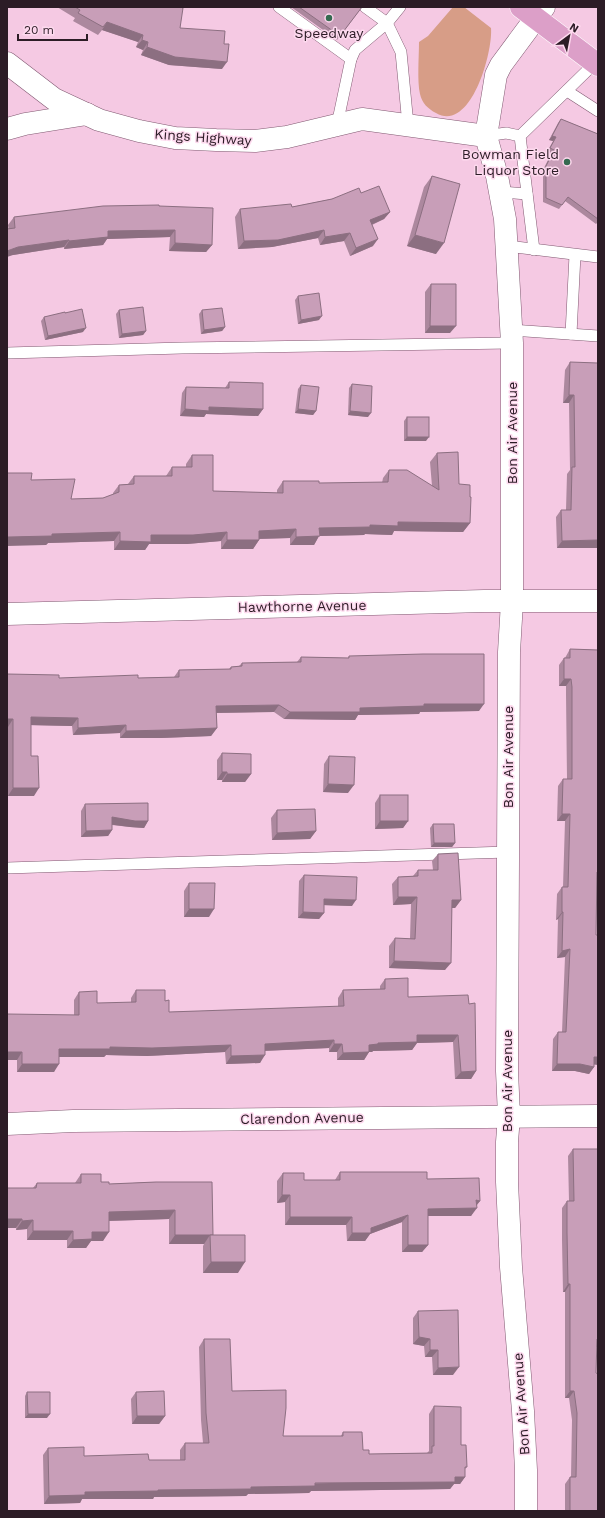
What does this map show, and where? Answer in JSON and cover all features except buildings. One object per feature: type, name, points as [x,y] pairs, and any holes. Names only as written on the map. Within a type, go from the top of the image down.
[{"type":"main road","points":[[534,11],[596,64]]},
{"type":"street","name":"Bon Air Avenue","points":[[526,1511],[526,1470],[523,1411],[511,1267],[507,1142],[509,1116],[507,1071],[509,652],[512,602],[511,337],[505,219],[486,136],[496,75],[534,11]]},
{"type":"street","name":"Kings Highway","points":[[7,63],[54,99],[99,120],[139,131],[175,138],[255,141],[286,137],[362,119],[486,136]]},
{"type":"street","points":[[7,129],[25,124],[86,114]]},
{"type":"street","name":"Hawthorne Avenue","points":[[7,614],[484,601],[512,602],[598,600]]},
{"type":"street","name":"Clarendon Avenue","points":[[7,1124],[73,1121],[598,1116]]},
{"type":"lane","points":[[279,7],[351,59]]},
{"type":"lane","points":[[365,7],[387,23],[401,52],[408,125]]},
{"type":"lane","points":[[337,125],[351,59],[355,50],[387,23],[400,7]]},
{"type":"lane","points":[[520,136],[596,64]]},
{"type":"lane","points":[[567,91],[598,111]]},
{"type":"lane","points":[[486,136],[506,133],[520,136]]},
{"type":"lane","points":[[520,136],[534,250]]},
{"type":"lane","points":[[500,192],[527,194]]},
{"type":"lane","points":[[507,246],[598,257]]},
{"type":"lane","points":[[571,334],[576,255]]},
{"type":"lane","points":[[7,353],[571,334],[598,336]]},
{"type":"lane","points":[[7,868],[508,852]]},
{"type":"shaded area","points":[[453,7],[464,7],[491,28],[491,39],[484,71],[477,87],[469,101],[460,112],[448,116],[430,110],[421,97],[418,69],[419,42],[428,36]]},
{"type":"place","name":"Speedway","points":[[329,18]]},
{"type":"place","name":"Bowman Field Liquor Store","points":[[567,162]]}]
